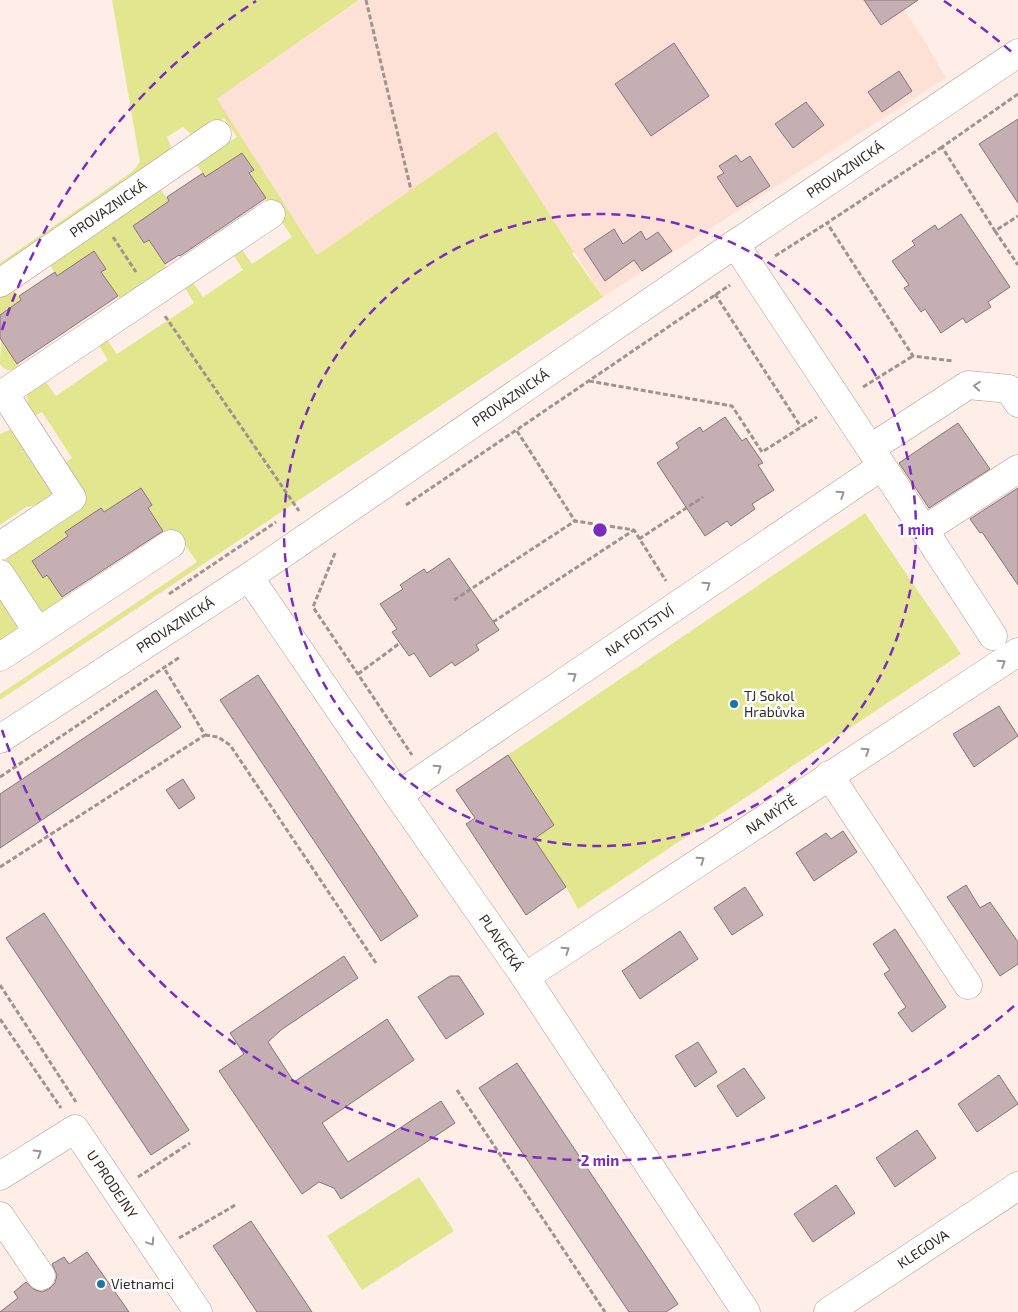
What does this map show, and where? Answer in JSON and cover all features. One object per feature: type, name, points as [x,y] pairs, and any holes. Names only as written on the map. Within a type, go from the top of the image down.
[{"type":"street","name":"PROVAZNICKÁ","points":[[0,739],[249,577],[734,244],[1018,53]]},
{"type":"street","name":"PROVAZNICKÁ","points":[[0,283],[217,134]]},
{"type":"street","points":[[0,546],[72,498],[5,403],[150,295],[271,214]]},
{"type":"street","points":[[734,244],[993,636]]},
{"type":"street","name":"NA FOJTSTVÍ","points":[[398,795],[680,604],[876,457],[968,385],[1009,389],[1018,403]]},
{"type":"street","points":[[924,530],[1018,469]]},
{"type":"street","points":[[0,657],[171,544]]},
{"type":"street","points":[[0,574],[38,632]]},
{"type":"street","name":"PLAVECKÁ","points":[[249,577],[525,977],[746,1312]]},
{"type":"street","name":"NA MÝTĚ","points":[[525,977],[1018,652]]},
{"type":"street","points":[[830,775],[968,985]]},
{"type":"street","points":[[0,1176],[75,1129]]},
{"type":"street","name":"U PRODEJNY","points":[[75,1129],[198,1312]]},
{"type":"street","name":"KLEGOVA","points":[[828,1312],[1018,1186]]},
{"type":"street","points":[[0,1216],[41,1276]]},
{"type":"path","points":[[366,0],[411,190]]},
{"type":"path","points":[[405,506],[716,294],[942,147],[1018,94]]},
{"type":"path","points":[[942,147],[1018,265]]},
{"type":"path","points":[[995,231],[1018,216]]},
{"type":"path","points":[[827,223],[913,356],[961,362]]},
{"type":"path","points":[[109,230],[150,295],[313,532]]},
{"type":"path","points":[[716,294],[801,427]]},
{"type":"path","points":[[589,381],[732,406],[762,452]]},
{"type":"path","points":[[516,431],[574,521]]},
{"type":"path","points":[[639,539],[703,497]]},
{"type":"path","points":[[454,600],[574,521],[634,530]]},
{"type":"path","points":[[634,530],[680,604]]},
{"type":"path","points":[[493,622],[634,530]]},
{"type":"path","points":[[341,549],[333,554],[313,606],[426,776]]},
{"type":"path","points":[[358,674],[400,643]]},
{"type":"path","points":[[0,777],[187,652]]},
{"type":"path","points":[[164,668],[205,735]]},
{"type":"path","points":[[0,867],[205,735],[218,737],[230,745],[376,963]]},
{"type":"path","points":[[0,1019],[75,1129]]},
{"type":"path","points":[[457,1090],[605,1312]]},
{"type":"path","points":[[116,1191],[190,1143]]},
{"type":"path","points":[[158,1252],[236,1204]]},
{"type":"shaded area","points":[[360,0],[918,0],[904,10],[946,78],[603,297],[496,131],[317,255],[217,99]]},
{"type":"green space","points":[[112,0],[359,0],[217,99],[317,255],[496,131],[574,252],[572,253],[603,297],[0,700],[0,694],[197,562],[175,531],[167,536],[148,508],[152,505],[141,488],[104,512],[101,508],[66,532],[68,536],[32,560],[43,578],[47,575],[64,599],[46,612],[41,612],[6,565],[7,558],[79,484],[66,462],[72,458],[42,412],[35,416],[28,405],[27,394],[44,379],[56,396],[108,360],[98,344],[106,338],[117,354],[194,303],[184,286],[192,281],[203,297],[243,270],[233,254],[241,248],[252,264],[292,237],[249,173],[253,170],[242,153],[205,177],[196,164],[237,137],[224,118],[201,134],[193,136],[183,127],[167,137],[171,146],[170,153],[0,268],[0,263],[132,172],[140,162]]},
{"type":"green space","points":[[160,188],[169,201],[149,240],[168,269],[121,300],[101,272],[105,269],[94,251],[57,276],[48,262]]},
{"type":"green space","points":[[12,287],[21,300],[0,315],[0,295]]},
{"type":"green space","points":[[1,339],[20,368],[9,370],[0,364]]},
{"type":"green space","points":[[11,429],[58,484],[55,501],[26,507],[0,525],[0,434]]},
{"type":"green space","name":"TJ Sokol Hrabůvka","points":[[865,513],[961,654],[578,909],[566,887],[534,839],[554,825],[508,755]]},
{"type":"green space","points":[[0,594],[18,623],[14,632],[0,643]]},
{"type":"green space","points":[[419,1177],[454,1231],[362,1290],[327,1236]]},
{"type":"building","points":[[864,0],[918,0],[881,25]]},
{"type":"building","points":[[674,43],[709,96],[651,136],[615,84]]},
{"type":"building","points":[[899,71],[912,91],[882,112],[868,92]]},
{"type":"building","points":[[806,102],[824,125],[793,148],[775,124]]},
{"type":"building","points":[[1018,119],[1018,203],[979,144]]},
{"type":"building","points":[[242,153],[254,170],[249,173],[266,198],[180,256],[165,264],[149,240],[144,243],[133,226],[169,201],[167,197],[203,173],[205,177]]},
{"type":"building","points":[[736,155],[741,162],[750,156],[770,186],[737,207],[717,177],[724,173],[719,166]]},
{"type":"building","points":[[961,214],[1010,287],[988,302],[991,307],[966,323],[963,318],[941,333],[925,309],[921,312],[904,288],[909,285],[892,261],[915,245],[912,241],[935,225],[938,230]]},
{"type":"building","points":[[614,229],[623,244],[641,231],[646,240],[658,232],[672,251],[642,271],[634,260],[605,281],[584,249]]},
{"type":"building","points":[[94,251],[106,269],[101,272],[118,296],[17,364],[0,338],[0,315],[21,300],[19,296],[55,272],[57,276]]},
{"type":"building","points":[[725,417],[742,441],[746,438],[763,463],[758,465],[774,490],[752,504],[755,509],[731,526],[727,521],[705,536],[657,463],[679,448],[676,443],[700,427],[703,432]]},
{"type":"building","points":[[958,423],[990,469],[929,508],[899,463]]},
{"type":"building","points":[[141,488],[152,505],[148,508],[163,531],[62,597],[47,575],[43,578],[32,561],[68,536],[65,532],[101,508],[104,512]]},
{"type":"building","points":[[1018,488],[1018,585],[982,532],[980,533],[970,519]]},
{"type":"building","points":[[449,558],[499,630],[476,645],[479,650],[455,666],[452,662],[430,677],[414,653],[409,656],[392,632],[397,629],[380,604],[403,589],[400,585],[424,569],[427,573]]},
{"type":"building","points":[[258,675],[418,916],[381,941],[220,700]]},
{"type":"building","points":[[156,690],[181,727],[0,848],[0,794]]},
{"type":"building","points":[[999,706],[1018,736],[974,767],[953,734]]},
{"type":"building","points":[[508,755],[554,825],[534,839],[566,887],[526,915],[466,824],[475,818],[456,790]]},
{"type":"building","points":[[183,779],[195,798],[179,809],[166,790]]},
{"type":"building","points":[[843,831],[857,852],[814,881],[796,853],[826,833],[831,839]]},
{"type":"building","points":[[966,885],[980,908],[990,902],[1018,942],[1018,964],[1000,976],[947,897]]},
{"type":"building","points":[[745,887],[763,915],[732,935],[714,908]]},
{"type":"building","points":[[44,913],[189,1130],[151,1155],[6,938]]},
{"type":"building","points":[[895,929],[946,1007],[912,1032],[898,1013],[906,1007],[884,974],[890,970],[873,944]]},
{"type":"building","points":[[680,931],[698,959],[640,999],[622,971]]},
{"type":"building","points":[[344,956],[358,978],[281,1030],[268,1042],[294,1082],[387,1019],[414,1060],[322,1123],[348,1162],[441,1101],[455,1123],[341,1199],[334,1188],[319,1182],[302,1194],[219,1071],[244,1054],[230,1033]]},
{"type":"building","points":[[450,976],[459,976],[484,1014],[446,1039],[418,997]]},
{"type":"building","points":[[698,1042],[717,1072],[695,1087],[675,1056]]},
{"type":"building","points":[[517,1063],[678,1304],[666,1312],[629,1312],[479,1088]]},
{"type":"building","points":[[744,1068],[765,1098],[737,1117],[717,1086]]},
{"type":"building","points":[[999,1075],[1018,1104],[977,1132],[958,1104]]},
{"type":"building","points":[[917,1130],[936,1158],[895,1187],[876,1158]]},
{"type":"building","points":[[836,1185],[855,1213],[813,1242],[794,1214]]},
{"type":"building","points":[[251,1221],[312,1312],[257,1312],[213,1246]]},
{"type":"building","points":[[87,1252],[129,1312],[0,1312],[18,1298],[14,1292],[26,1282],[35,1290],[42,1292],[49,1289],[55,1283],[57,1275],[52,1264],[64,1257],[69,1264]]},
{"type":"place","name":"TJ Sokol Hrabůvka","points":[[734,704]]},
{"type":"place","name":"Vietnamci","points":[[101,1284]]}]
